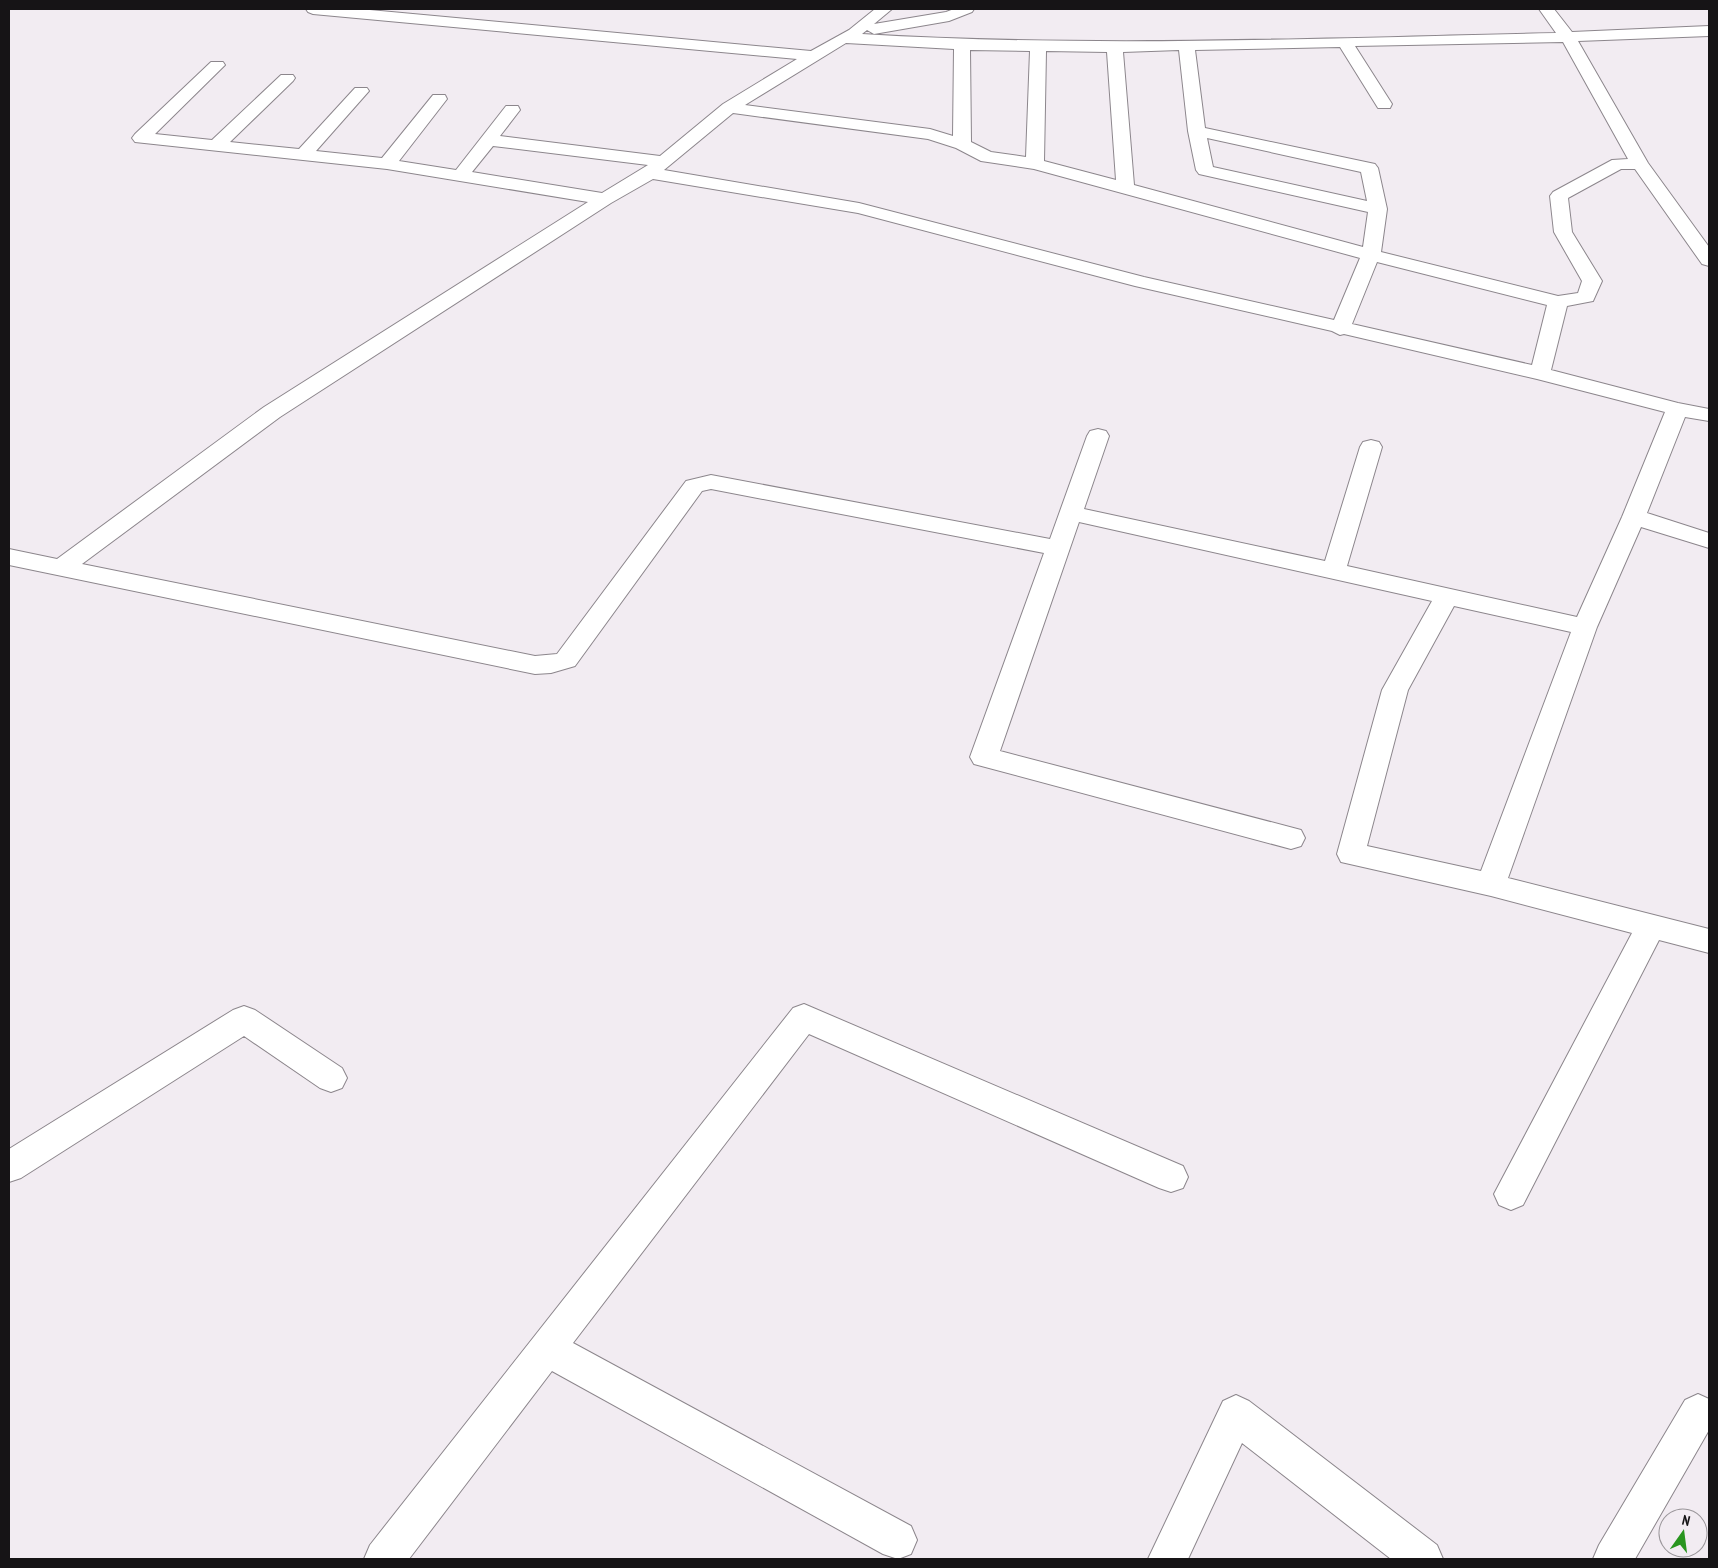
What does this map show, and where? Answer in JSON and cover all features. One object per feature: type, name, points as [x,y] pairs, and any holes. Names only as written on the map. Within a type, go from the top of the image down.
[{"type":"street","points":[[312,9],[815,56]]},
{"type":"street","points":[[61,568],[272,412],[657,167],[729,108],[848,35],[884,9]]},
{"type":"street","points":[[848,35],[949,16],[967,9]]},
{"type":"street","points":[[1546,9],[1568,37],[1640,164],[1709,260]]},
{"type":"street","points":[[848,35],[962,45],[1115,47],[1568,37],[1709,31]]},
{"type":"street","points":[[1344,41],[1384,104]]},
{"type":"street","points":[[962,45],[962,144]]},
{"type":"street","points":[[1186,45],[1197,130],[1205,170],[1378,208]]},
{"type":"street","points":[[1035,164],[1038,47]]},
{"type":"street","points":[[1115,47],[1126,187]]},
{"type":"street","points":[[217,65],[141,138],[387,164],[605,199]]},
{"type":"street","points":[[216,146],[288,78]]},
{"type":"street","points":[[303,155],[361,91]]},
{"type":"street","points":[[387,164],[439,100]]},
{"type":"street","points":[[729,108],[930,134],[962,144],[987,158],[1035,164],[1126,187],[1371,255],[1558,302],[1586,296],[1592,281],[1563,232],[1559,196],[1618,164],[1640,164]]},
{"type":"street","points":[[460,176],[512,110]]},
{"type":"street","points":[[1197,130],[1369,168],[1378,208],[1371,255],[1340,329]]},
{"type":"street","points":[[488,140],[657,167],[859,208],[1142,282],[1340,329],[1540,373],[1677,409],[1709,415]]},
{"type":"street","points":[[1540,373],[1558,302]]},
{"type":"street","points":[[1491,885],[1585,627],[1634,517],[1677,409]]},
{"type":"street","points":[[1098,436],[984,757],[1291,838]]},
{"type":"street","points":[[1334,571],[1371,448]]},
{"type":"street","points":[[9,557],[535,665],[551,664],[566,660],[687,494],[694,486],[702,484],[712,482],[1057,548]]},
{"type":"street","points":[[1071,513],[1585,627]]},
{"type":"street","points":[[1634,517],[1709,541]]},
{"type":"street","points":[[1447,596],[1395,690],[1351,854],[1491,885],[1709,940]]},
{"type":"street","points":[[1511,1194],[1651,926]]},
{"type":"street","points":[[384,1559],[804,1017],[1171,1177]]},
{"type":"street","points":[[9,1167],[244,1019],[332,1078]]},
{"type":"street","points":[[547,1349],[897,1540]]},
{"type":"street","points":[[1613,1559],[1698,1413]]},
{"type":"street","points":[[1168,1559],[1236,1414],[1423,1559]]}]
